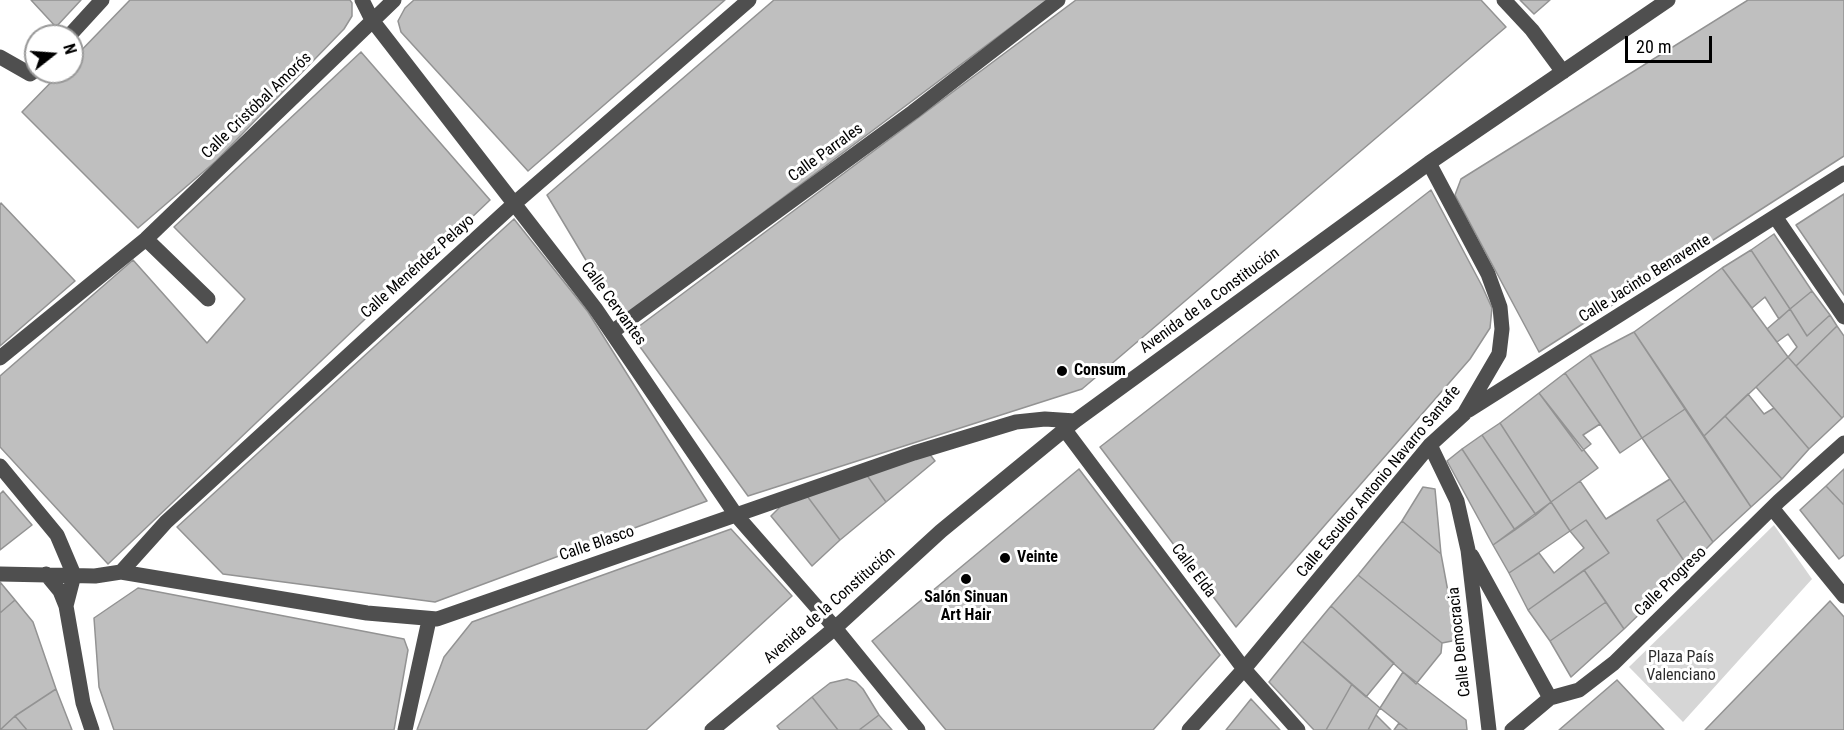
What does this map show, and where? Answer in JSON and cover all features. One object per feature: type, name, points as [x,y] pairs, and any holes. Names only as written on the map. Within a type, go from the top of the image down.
[{"type":"street","points":[[80,24],[102,0]]},
{"type":"street","name":"Calle Cervantes","points":[[362,0],[372,20],[515,202],[612,332],[736,515],[835,628],[918,730]]},
{"type":"street","name":"Calle Cristóbal Amorós","points":[[0,358],[146,239],[394,0]]},
{"type":"street","name":"Calle Menéndez Pelayo","points":[[121,572],[166,522],[515,202],[749,0]]},
{"type":"street","name":"Calle Parrales","points":[[612,332],[914,112],[1058,0]]},
{"type":"street","points":[[1504,0],[1532,30],[1563,72]]},
{"type":"street","name":"Avenida de la Constitución","points":[[712,730],[835,628],[941,531],[1070,426],[1429,163],[1668,0]]},
{"type":"street","points":[[0,57],[24,71]]},
{"type":"street","name":"Calle Escultor Antonio Navarro Santafe","points":[[1189,730],[1245,669],[1430,445],[1464,414],[1499,354],[1502,329],[1500,308],[1488,274],[1429,163]]},
{"type":"street","name":"Calle Jacinto Benavente","points":[[1464,414],[1844,173]]},
{"type":"street","points":[[1776,218],[1844,317]]},
{"type":"street","points":[[146,239],[208,299]]},
{"type":"street","name":"Calle Blasco","points":[[0,574],[95,576],[121,572],[429,620],[455,614],[915,453],[1016,422],[1045,419],[1070,426]]},
{"type":"street","name":"Calle Elda","points":[[1070,426],[1245,669],[1298,730]]},
{"type":"street","name":"Calle Progreso","points":[[1512,730],[1550,698],[1580,690],[1614,663],[1772,508],[1844,443]]},
{"type":"street","name":"Calle Democracia","points":[[1430,445],[1457,501],[1468,550],[1489,730]]},
{"type":"street","points":[[0,466],[50,525],[74,575],[66,606]]},
{"type":"street","points":[[1772,508],[1844,596]]},
{"type":"street","name":"Calle Democracia","points":[[1468,550],[1550,698]]},
{"type":"street","points":[[46,574],[60,591],[66,606],[83,703],[92,730]]},
{"type":"street","points":[[405,730],[429,620]]},
{"type":"green space","name":"Plaza País Valenciano","points":[[1774,525],[1812,579],[1683,722],[1629,667]]},
{"type":"building","points":[[31,0],[81,0],[59,24],[53,24]]},
{"type":"building","points":[[130,0],[350,0],[352,3],[352,16],[344,29],[216,161],[138,228],[22,112],[49,84],[84,84],[84,48]]},
{"type":"building","points":[[414,0],[725,0],[528,171],[401,32],[398,21],[405,8]]},
{"type":"building","points":[[774,0],[1047,0],[621,319],[547,195]]},
{"type":"building","points":[[1076,0],[1481,0],[1506,27],[1082,389],[748,496],[630,333]]},
{"type":"building","points":[[1520,0],[1550,0],[1534,14]]},
{"type":"building","points":[[1748,0],[1844,0],[1844,156],[1539,352],[1455,195],[1461,179]]},
{"type":"building","points":[[361,52],[490,200],[108,564],[0,447],[0,376],[133,260],[207,343],[245,299],[174,227]]},
{"type":"building","points":[[1431,190],[1492,308],[1490,328],[1470,359],[1236,627],[1100,447]]},
{"type":"building","points":[[1844,194],[1844,295],[1796,225]]},
{"type":"building","points":[[1,203],[75,281],[0,346],[0,205]]},
{"type":"building","points":[[514,219],[588,312],[707,501],[435,602],[223,574],[177,527]]},
{"type":"building","points":[[1774,234],[1812,291],[1790,309],[1751,250]]},
{"type":"building","points":[[1751,250],[1790,309],[1779,319],[1765,297],[1752,308],[1722,268]]},
{"type":"building","points":[[1722,268],[1788,357],[1704,436],[1634,332]]},
{"type":"building","points":[[1812,291],[1830,315],[1807,336],[1790,309]]},
{"type":"building","points":[[1790,309],[1807,336],[1830,315],[1837,326],[1796,366],[1788,357],[1797,347],[1788,334],[1777,342],[1767,329]]},
{"type":"building","points":[[1837,326],[1844,336],[1844,416],[1842,418],[1796,366]]},
{"type":"building","points":[[1634,332],[1685,409],[1642,438],[1590,355]]},
{"type":"building","points":[[1590,355],[1642,438],[1620,453],[1565,373]]},
{"type":"building","points":[[1788,357],[1842,418],[1809,449],[1756,387]]},
{"type":"building","points":[[1565,373],[1600,424],[1583,435],[1591,444],[1582,451],[1539,393]]},
{"type":"building","points":[[1539,393],[1598,468],[1551,502],[1500,423]]},
{"type":"building","points":[[1748,394],[1764,414],[1774,408],[1809,449],[1782,479],[1725,416]]},
{"type":"building","points":[[1685,409],[1751,507],[1713,542],[1642,438]]},
{"type":"building","points":[[1725,416],[1782,479],[1751,507],[1704,436]]},
{"type":"building","points":[[1500,423],[1551,502],[1536,515],[1482,435]]},
{"type":"building","points":[[1482,435],[1536,515],[1515,530],[1462,449]]},
{"type":"building","points":[[1462,449],[1515,530],[1493,545],[1447,461]]},
{"type":"building","points":[[928,452],[935,461],[886,502],[866,474]]},
{"type":"building","points":[[1079,469],[1220,655],[1153,730],[946,730],[872,641]]},
{"type":"building","points":[[1844,469],[1844,505],[1826,486]]},
{"type":"building","points":[[866,474],[886,502],[840,540],[807,496]]},
{"type":"building","points":[[1670,479],[1685,501],[1657,520],[1688,567],[1624,629],[1584,570],[1609,553],[1586,520],[1570,531],[1551,502],[1580,481],[1606,519]]},
{"type":"building","points":[[1826,486],[1844,505],[1844,555],[1839,559],[1800,510]]},
{"type":"building","points":[[1423,487],[1435,489],[1441,554],[1402,521]]},
{"type":"building","points":[[3,491],[32,525],[0,550],[0,494]]},
{"type":"building","points":[[807,496],[840,540],[812,566],[771,516],[782,505]]},
{"type":"building","points":[[1685,501],[1713,542],[1688,567],[1657,520]]},
{"type":"building","points":[[1551,502],[1570,531],[1509,573],[1493,545]]},
{"type":"building","points":[[1586,520],[1609,553],[1528,610],[1509,573],[1539,553],[1554,573],[1584,548],[1570,531]]},
{"type":"building","points":[[1402,521],[1441,554],[1457,640],[1442,643],[1358,575]]},
{"type":"building","points":[[731,529],[792,596],[646,730],[417,730],[444,657],[472,622]]},
{"type":"building","points":[[1584,570],[1606,602],[1550,641],[1528,610]]},
{"type":"building","points":[[1358,575],[1442,643],[1441,653],[1416,684],[1331,606]]},
{"type":"building","points":[[0,582],[15,600],[0,613]]},
{"type":"building","points":[[138,588],[404,639],[408,650],[394,730],[114,730],[99,687],[94,618]]},
{"type":"building","points":[[15,600],[33,622],[56,689],[15,716],[0,730],[0,613]]},
{"type":"building","points":[[1830,601],[1844,617],[1844,730],[1705,730]]},
{"type":"building","points":[[1606,602],[1624,629],[1571,677],[1550,641]]},
{"type":"building","points":[[1331,606],[1394,663],[1366,697],[1302,641]]},
{"type":"building","points":[[1302,641],[1352,684],[1326,730],[1314,730],[1269,682]]},
{"type":"building","points":[[1403,672],[1466,720],[1467,730],[1408,730],[1380,708]]},
{"type":"building","points":[[847,679],[856,682],[863,689],[879,715],[859,730],[838,730],[812,697],[830,683]]},
{"type":"building","points":[[1617,680],[1664,730],[1559,730]]},
{"type":"building","points":[[1352,684],[1380,708],[1368,730],[1326,730]]},
{"type":"building","points":[[56,689],[72,730],[27,730],[15,716]]},
{"type":"building","points":[[812,697],[838,730],[780,730],[777,726]]},
{"type":"building","points":[[1251,699],[1280,730],[1226,730]]},
{"type":"building","points":[[879,715],[892,730],[859,730]]},
{"type":"building","points":[[1376,715],[1391,730],[1368,730]]},
{"type":"building","points":[[15,716],[27,730],[0,730]]},
{"type":"building","points":[[1399,723],[1408,730],[1394,730]]},
{"type":"place","name":"Consum","points":[[1062,371]]},
{"type":"place","name":"Veinte","points":[[1005,558]]},
{"type":"place","name":"Salón Sinuan Art Hair","points":[[966,579]]}]
